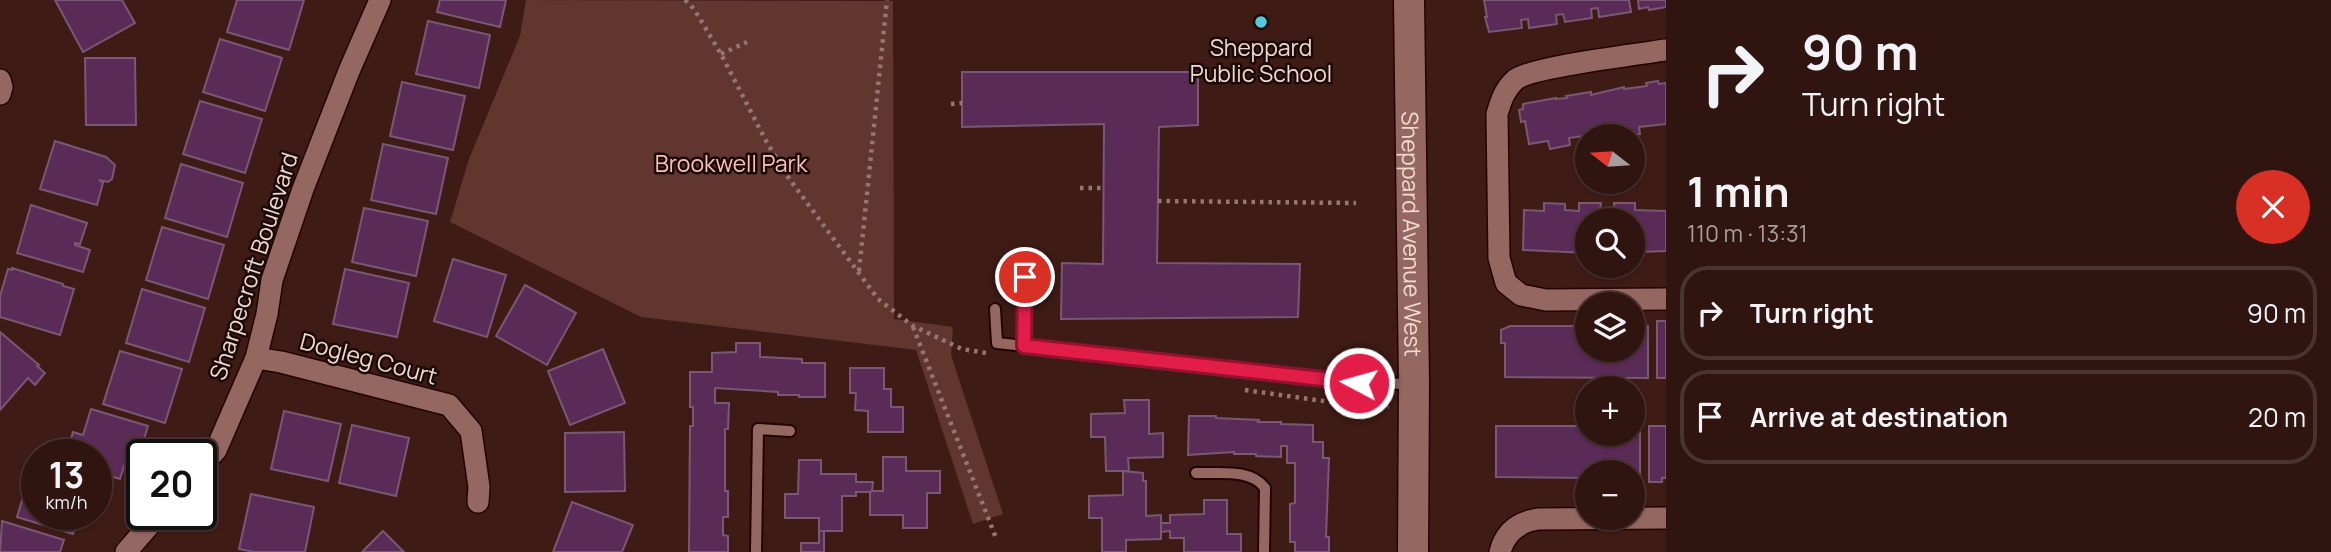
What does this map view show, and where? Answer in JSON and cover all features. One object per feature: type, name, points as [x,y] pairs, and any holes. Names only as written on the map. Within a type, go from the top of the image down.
[{"type":"main road","name":"Sheppard Avenue West","points":[[1409,0],[1414,396],[1413,552]]},
{"type":"street","name":"Sharpecroft Boulevard","points":[[217,448],[256,358],[272,281],[303,189],[380,0]]},
{"type":"street","points":[[1666,50],[1538,71],[1516,79],[1504,94],[1497,114],[1499,258],[1506,283],[1521,295],[1546,300],[1666,299]]},
{"type":"street","points":[[0,80],[0,94]]},
{"type":"street","name":"Dogleg Court","points":[[256,358],[449,405],[471,432],[479,487],[478,502]]},
{"type":"street","points":[[1500,552],[1509,533],[1526,521],[1666,518]]},
{"type":"street","points":[[126,552],[145,530]]},
{"type":"lane","points":[[1024,346],[1025,277]]},
{"type":"lane","points":[[995,309],[997,343],[1359,383],[1414,396]]},
{"type":"lane","points":[[755,552],[758,429],[790,431]]},
{"type":"lane","points":[[1196,473],[1243,474],[1260,481],[1265,488],[1264,552]]},
{"type":"path","points":[[685,0],[694,9],[721,54],[785,173],[878,299],[913,327],[962,350],[992,354]]},
{"type":"path","points":[[859,272],[887,0]]},
{"type":"path","points":[[721,54],[747,42]]},
{"type":"path","points":[[951,104],[962,103]]},
{"type":"path","points":[[1080,188],[1104,188]]},
{"type":"path","points":[[1158,201],[1356,202]]},
{"type":"path","points":[[913,327],[996,538]]},
{"type":"path","points":[[1237,389],[1359,406],[1414,396]]},
{"type":"green space","name":"Brookwell Park","points":[[526,0],[893,1],[894,319],[953,327],[951,355],[1003,514],[973,524],[916,350],[641,317],[450,222],[469,159],[520,36]]},
{"type":"building","points":[[55,0],[122,0],[135,23],[83,52]]},
{"type":"building","points":[[237,0],[304,0],[289,50],[227,32]]},
{"type":"building","points":[[440,0],[506,0],[500,27],[437,12]]},
{"type":"building","points":[[1484,0],[1629,0],[1631,12],[1599,17],[1598,8],[1591,9],[1592,18],[1565,22],[1563,14],[1556,15],[1557,24],[1529,28],[1528,19],[1521,20],[1522,28],[1489,32]]},
{"type":"building","points":[[1638,0],[1666,0],[1666,7],[1639,9]]},
{"type":"building","points":[[428,21],[490,35],[479,88],[416,74]]},
{"type":"building","points":[[220,39],[282,58],[265,111],[203,92]]},
{"type":"building","points":[[85,58],[135,58],[136,125],[86,125]]},
{"type":"building","points":[[962,72],[1198,72],[1198,125],[1159,127],[1157,263],[1300,264],[1298,317],[1061,319],[1062,263],[1103,264],[1104,124],[962,127]]},
{"type":"building","points":[[402,82],[465,96],[453,150],[390,136]]},
{"type":"building","points":[[1646,83],[1666,83],[1666,124],[1645,126],[1645,124],[1575,124],[1575,137],[1569,138],[1570,145],[1550,149],[1548,141],[1529,144],[1525,121],[1521,122],[1519,110],[1523,109],[1523,104],[1591,92],[1591,95],[1624,87],[1647,86]]},
{"type":"building","points":[[200,101],[262,119],[245,173],[183,154]]},
{"type":"building","points":[[55,141],[106,157],[115,165],[112,179],[108,182],[99,180],[103,183],[97,205],[40,189]]},
{"type":"building","points":[[383,144],[448,158],[436,214],[371,200]]},
{"type":"building","points":[[181,164],[243,183],[227,237],[165,218]]},
{"type":"building","points":[[1544,203],[1565,204],[1565,210],[1575,211],[1575,252],[1523,250],[1524,210],[1544,211]]},
{"type":"building","points":[[1579,203],[1601,203],[1600,208],[1579,208]]},
{"type":"building","points":[[1614,203],[1635,203],[1635,208],[1614,208]]},
{"type":"building","points":[[31,205],[87,223],[80,244],[75,243],[90,250],[83,272],[17,253]]},
{"type":"building","points":[[364,208],[428,221],[416,276],[352,262]]},
{"type":"building","points":[[1645,210],[1666,211],[1666,251],[1645,252]]},
{"type":"building","points":[[162,227],[224,245],[208,299],[146,280]]},
{"type":"building","points":[[453,259],[506,275],[487,337],[434,321]]},
{"type":"building","points":[[12,268],[74,289],[60,335],[0,317],[0,296],[8,269]]},
{"type":"building","points":[[345,269],[409,283],[397,337],[333,324]]},
{"type":"building","points":[[525,285],[576,313],[547,365],[496,336]]},
{"type":"building","points":[[142,289],[205,308],[189,362],[126,343]]},
{"type":"building","points":[[1657,321],[1666,321],[1666,378],[1657,378]]},
{"type":"building","points":[[1510,326],[1575,326],[1575,362],[1645,362],[1645,326],[1648,326],[1648,378],[1505,377],[1505,343],[1501,343],[1501,330]]},
{"type":"building","points":[[0,332],[45,373],[35,385],[28,378],[0,410]]},
{"type":"building","points":[[736,343],[760,343],[760,357],[802,359],[802,363],[825,363],[825,397],[799,397],[778,395],[778,392],[715,388],[715,403],[729,403],[728,429],[725,429],[725,491],[728,491],[728,517],[723,517],[723,535],[728,536],[728,552],[689,552],[690,426],[693,426],[690,372],[712,372],[712,353],[736,352]]},
{"type":"building","points":[[603,349],[625,403],[570,425],[548,371]]},
{"type":"building","points":[[120,351],[182,369],[165,423],[103,404]]},
{"type":"building","points":[[850,368],[884,368],[884,389],[891,389],[891,407],[903,407],[903,432],[868,432],[868,411],[855,410],[856,393],[850,393]]},
{"type":"building","points":[[1124,400],[1149,400],[1149,434],[1163,433],[1163,457],[1128,458],[1129,471],[1106,471],[1105,437],[1091,437],[1091,414],[1125,413]]},
{"type":"building","points":[[91,409],[148,426],[144,439],[126,439],[126,460],[120,479],[112,477],[112,439],[71,439],[73,432],[83,435]]},
{"type":"building","points":[[284,411],[341,424],[328,481],[271,469]]},
{"type":"building","points":[[1189,416],[1313,425],[1313,442],[1323,442],[1323,458],[1329,458],[1326,537],[1329,537],[1329,552],[1295,552],[1295,542],[1290,542],[1290,504],[1295,503],[1295,463],[1287,463],[1287,446],[1281,446],[1281,457],[1234,452],[1188,455]]},
{"type":"building","points":[[352,425],[409,438],[396,496],[339,483]]},
{"type":"building","points":[[1496,426],[1575,426],[1575,446],[1640,446],[1640,460],[1575,460],[1575,478],[1496,477]]},
{"type":"building","points":[[1649,426],[1666,426],[1666,478],[1662,478],[1662,482],[1649,482]]},
{"type":"building","points":[[624,432],[625,491],[565,492],[565,433]]},
{"type":"building","points":[[883,457],[906,457],[906,471],[940,471],[940,493],[927,493],[927,528],[903,528],[903,515],[870,515],[870,491],[883,491]]},
{"type":"building","points":[[799,460],[821,460],[821,474],[856,474],[856,482],[873,482],[870,492],[842,496],[842,531],[819,531],[819,518],[785,518],[785,494],[798,494]]},
{"type":"building","points":[[1123,471],[1143,473],[1143,481],[1146,481],[1146,516],[1161,515],[1161,539],[1126,540],[1126,552],[1102,552],[1102,518],[1089,518],[1089,496],[1123,495]]},
{"type":"building","points":[[251,494],[314,507],[305,552],[254,552],[239,549]]},
{"type":"building","points":[[1204,500],[1227,500],[1227,534],[1241,534],[1241,552],[1184,552],[1184,538],[1170,538],[1170,531],[1161,532],[1161,523],[1170,523],[1170,515],[1204,514]]},
{"type":"building","points":[[572,502],[633,525],[622,552],[553,552]]},
{"type":"building","points":[[2,521],[21,527],[21,530],[31,530],[64,540],[60,552],[0,552]]},
{"type":"building","points":[[383,531],[404,552],[362,552]]},
{"type":"building","points":[[819,531],[824,531],[824,552],[801,552],[801,543],[819,543]]},
{"type":"place","name":"Sheppard Public School","points":[[1261,22]]},
{"type":"route","points":[[1025,277],[1024,346],[1359,383]]}]
